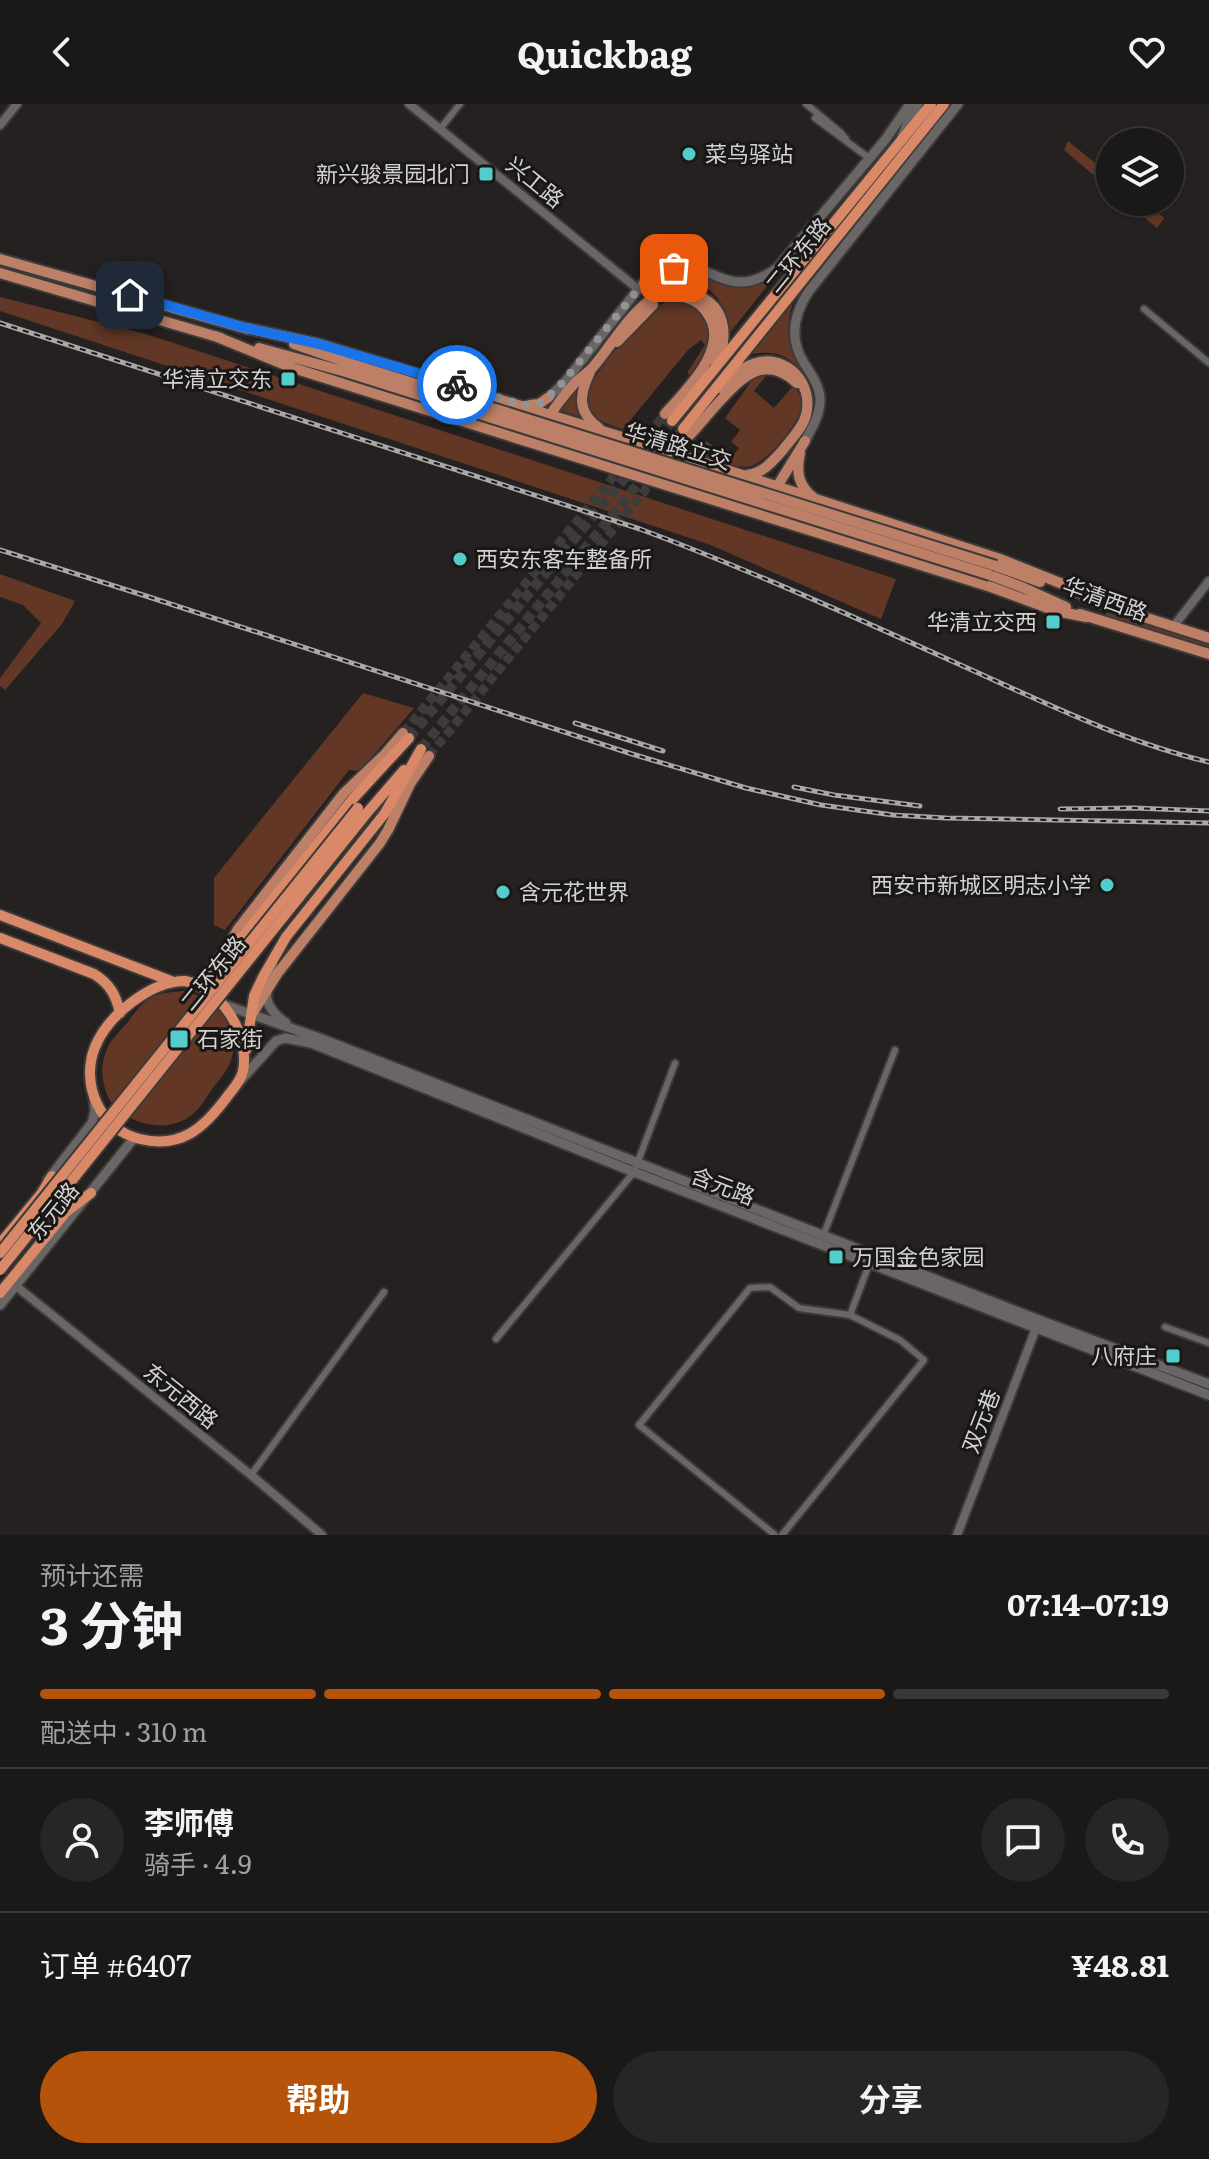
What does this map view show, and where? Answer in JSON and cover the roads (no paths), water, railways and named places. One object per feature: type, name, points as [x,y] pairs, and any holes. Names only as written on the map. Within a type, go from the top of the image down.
[{"type":"highway","name":"二环东路","points":[[669,418],[711,373],[931,104]]},
{"type":"highway","name":"二环东路","points":[[686,432],[702,406],[944,104]]},
{"type":"highway","points":[[362,811],[406,736]]},
{"type":"highway","points":[[362,811],[425,752]]},
{"type":"highway","points":[[244,1064],[236,1026],[222,1004],[198,985],[185,981],[172,982],[146,992],[120,1013],[100,1037],[91,1067],[94,1097],[98,1108],[111,1124],[134,1138],[161,1142],[183,1138],[209,1118],[243,1071],[254,996],[274,957],[286,937],[385,813],[425,752]]},
{"type":"highway","points":[[198,985],[227,949],[245,934],[351,801],[394,756]]},
{"type":"highway","name":"二环东路","points":[[0,1253],[362,811]]},
{"type":"highway","name":"二环东路","points":[[0,1270],[362,811]]},
{"type":"highway","points":[[0,915],[172,982]]},
{"type":"highway","points":[[0,938],[94,974],[112,990],[120,1013]]},
{"type":"highway","points":[[0,1244],[52,1176]]},
{"type":"highway","points":[[0,1293],[66,1212],[91,1193]]},
{"type":"main road","points":[[538,445],[550,414],[551,400],[638,289],[653,275],[674,268],[696,268],[740,283],[771,273],[890,133],[910,104]]},
{"type":"main road","points":[[902,137],[918,104]]},
{"type":"main road","points":[[912,145],[956,104]]},
{"type":"main road","points":[[766,517],[776,487],[815,422],[820,400],[815,381],[795,340],[793,328],[798,310],[809,291],[956,104]]},
{"type":"main road","points":[[0,259],[246,328],[319,344],[515,403],[1000,559],[1065,585],[1090,599]]},
{"type":"main road","points":[[0,273],[215,336],[347,368]]},
{"type":"main road","points":[[525,441],[537,410],[591,370],[627,322],[649,301],[669,291],[690,292],[709,302],[720,317],[723,347],[711,373]]},
{"type":"main road","points":[[606,351],[663,299],[680,296],[706,311],[715,329],[712,349],[669,418]]},
{"type":"main road","points":[[246,328],[347,368]]},
{"type":"main road","points":[[215,336],[293,368],[991,587],[1056,611],[1086,617]]},
{"type":"main road","points":[[702,406],[739,371],[754,363],[777,362],[790,368],[800,380],[806,397],[805,420],[774,460],[756,474],[735,474]]},
{"type":"main road","name":"华清路立交","points":[[347,368],[993,571]]},
{"type":"main road","points":[[686,432],[739,381],[756,371],[767,369],[782,372],[799,386],[806,397]]},
{"type":"main road","points":[[591,370],[583,392],[584,412],[596,426],[613,435]]},
{"type":"main road","points":[[515,403],[531,406],[551,400]]},
{"type":"main road","points":[[614,469],[626,464],[633,446],[626,439]]},
{"type":"main road","points":[[805,441],[797,465],[799,480],[808,493],[823,502]]},
{"type":"main road","points":[[672,488],[667,478],[675,459],[684,457]]},
{"type":"main road","name":"华清西路","points":[[993,571],[1209,638]]},
{"type":"main road","name":"华清西路","points":[[993,571],[1086,617],[1209,654]]},
{"type":"main road","points":[[227,949],[238,929],[344,793],[406,736]]},
{"type":"main road","points":[[251,1015],[277,974],[380,843],[425,752]]},
{"type":"main road","points":[[274,957],[266,999],[271,1010],[296,1030]]},
{"type":"main road","name":"含元路","points":[[222,1004],[296,1030],[636,1167],[823,1236],[871,1259]]},
{"type":"main road","name":"含元路","points":[[237,1083],[272,1044],[285,1038],[311,1043],[1038,1324],[1209,1395]]},
{"type":"main road","name":"东元路","points":[[0,1237],[92,1123],[94,1097]]},
{"type":"main road","name":"东元路","points":[[0,1305],[134,1138]]},
{"type":"main road","name":"含元路","points":[[1038,1324],[1209,1384]]},
{"type":"street","points":[[0,125],[17,104]]},
{"type":"street","name":"兴工路","points":[[409,104],[638,289]]},
{"type":"street","points":[[440,129],[460,104]]},
{"type":"street","points":[[806,104],[848,142]]},
{"type":"street","points":[[815,118],[869,158]]},
{"type":"street","points":[[1144,309],[1209,363]]},
{"type":"street","points":[[1173,627],[1209,581]]},
{"type":"street","points":[[823,1236],[895,1050]]},
{"type":"street","points":[[496,1339],[636,1167],[675,1063]]},
{"type":"street","points":[[850,1315],[871,1259]]},
{"type":"street","name":"东元西路","points":[[16,1286],[322,1535]]},
{"type":"street","points":[[775,1535],[639,1425],[750,1288],[770,1287],[799,1308],[850,1315],[900,1340],[924,1360],[782,1535]]},
{"type":"street","points":[[251,1475],[384,1292]]},
{"type":"street","name":"双元巷","points":[[957,1535],[1038,1324]]},
{"type":"street","points":[[1165,1327],[1209,1343]]},
{"type":"tunnel","points":[[639,446],[665,414]]},
{"type":"tunnel","points":[[648,450],[672,421]]},
{"type":"tunnel","points":[[421,749],[683,429]]},
{"type":"tunnel","points":[[429,756],[690,435]]},
{"type":"tunnel","points":[[403,733],[622,466]]},
{"type":"tunnel","points":[[409,738],[633,468]]},
{"type":"railway","points":[[0,323],[640,529],[798,593],[1079,718],[1143,743],[1209,762]]},
{"type":"railway","points":[[0,550],[632,754],[746,788],[821,805],[893,815],[946,818],[1209,823]]},
{"type":"railway","points":[[575,723],[663,751]]},
{"type":"railway","points":[[794,787],[920,806]]},
{"type":"railway","points":[[1060,809],[1209,811]]},
{"type":"place","name":"菜鸟驿站","points":[[689,154]]},
{"type":"place","name":"新兴骏景园北门","points":[[486,174]]},
{"type":"place","name":"华清立交东","points":[[288,379]]},
{"type":"place","name":"西安东客车整备所","points":[[460,559]]},
{"type":"place","name":"华清立交西","points":[[1053,622]]},
{"type":"place","name":"西安市新城区明志小学","points":[[1107,885]]},
{"type":"place","name":"含元花世界","points":[[503,892]]},
{"type":"place","name":"石家街","points":[[179,1039]]},
{"type":"place","name":"万国金色家园","points":[[836,1257]]},
{"type":"place","name":"八府庄","points":[[1173,1356]]}]
